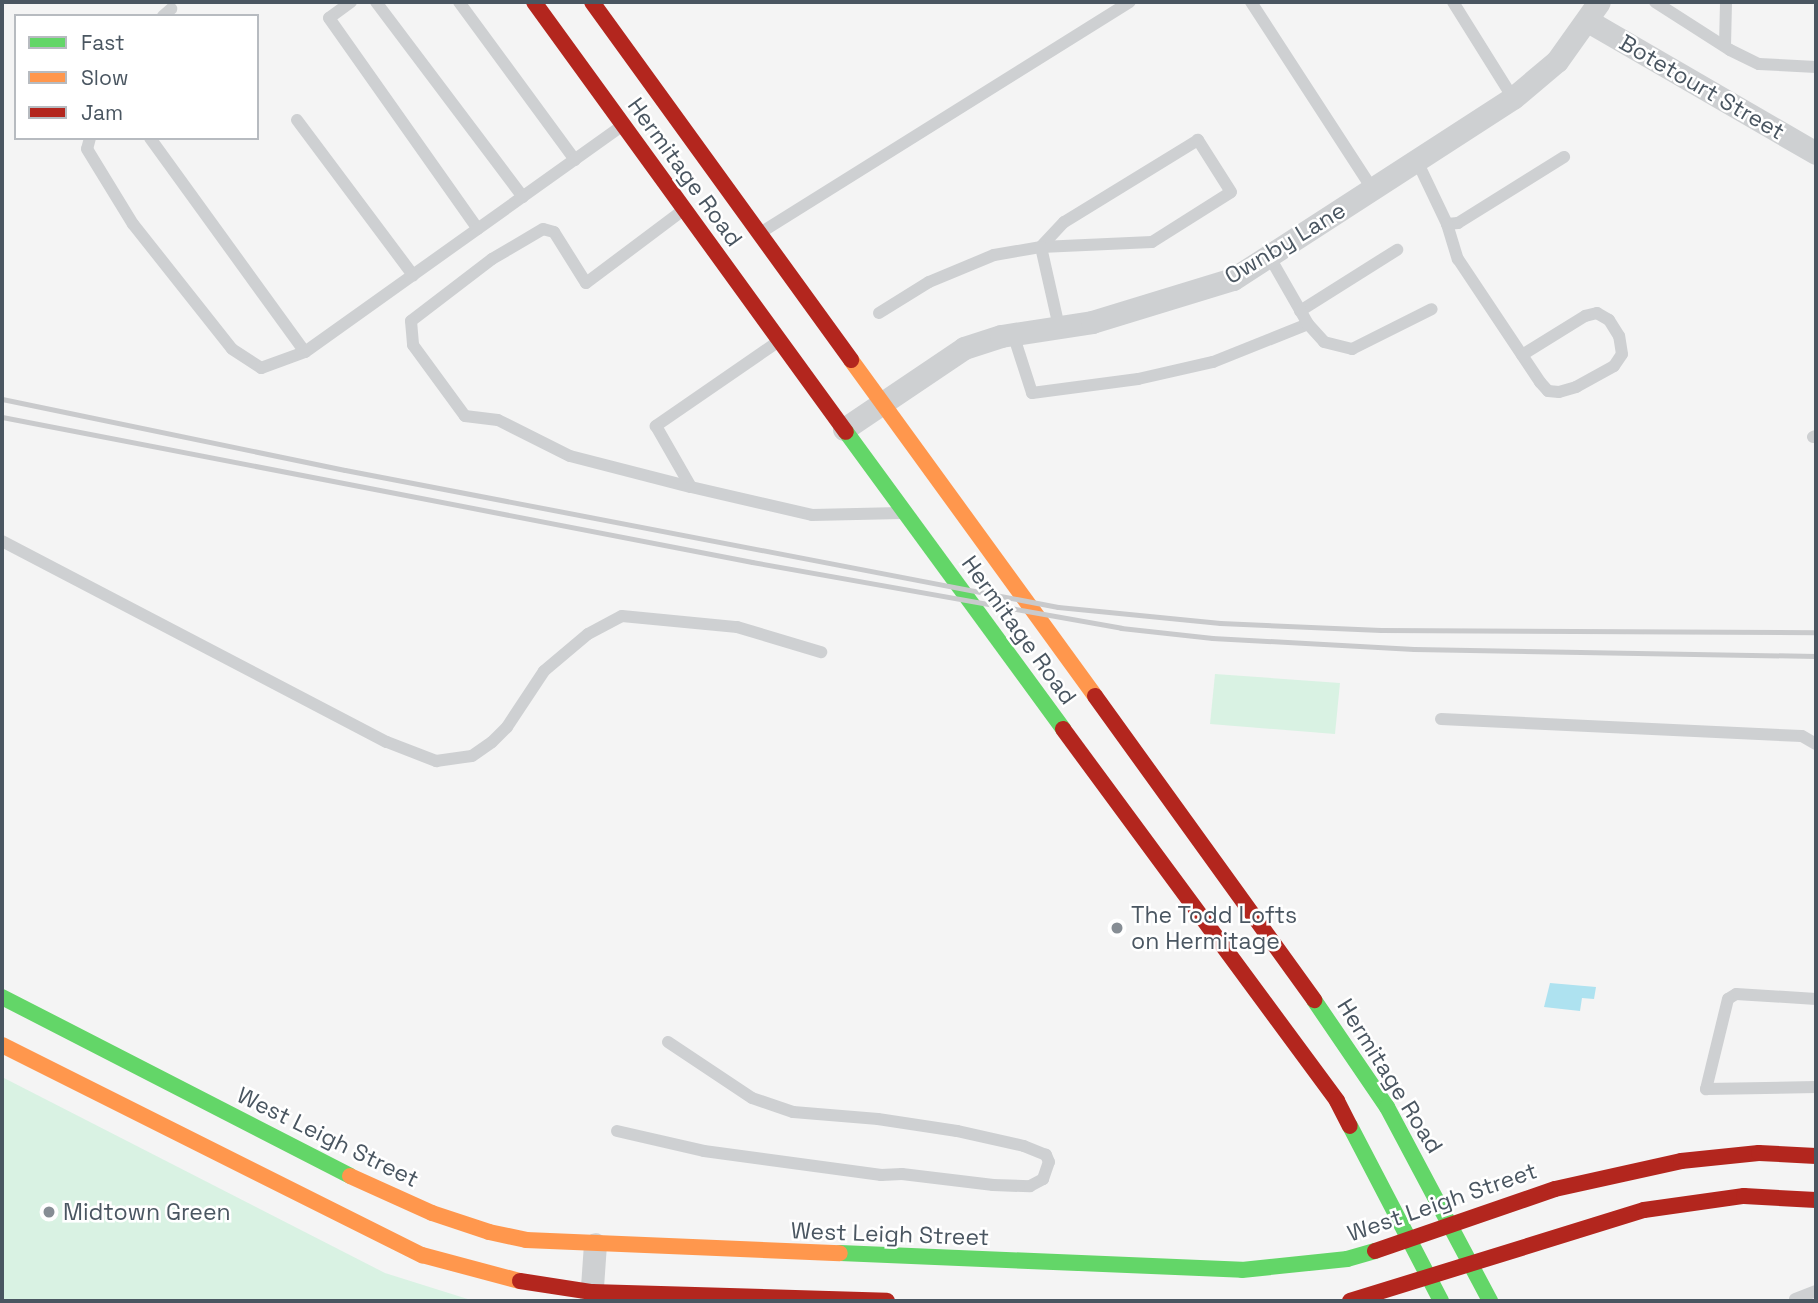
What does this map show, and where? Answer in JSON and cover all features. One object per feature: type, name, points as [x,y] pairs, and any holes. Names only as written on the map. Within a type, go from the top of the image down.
[{"type":"street","name":"Hermitage Road","points":[[534,2],[1336,1101],[1441,1301]]},
{"type":"street","name":"Hermitage Road","points":[[592,2],[880,404],[1348,1046],[1387,1107],[1490,1301]]},
{"type":"street","name":"Ownby Lane","points":[[844,429],[964,348],[1013,334],[1092,322],[1233,279],[1513,97],[1558,61],[1593,8]]},
{"type":"street","name":"Botetourt Street","points":[[1593,8],[1816,153]]},
{"type":"street","name":"West Leigh Street","points":[[2,997],[370,1186],[432,1213],[489,1232],[526,1240],[1242,1270],[1347,1259],[1410,1241],[1555,1189],[1681,1161],[1759,1153],[1816,1156]]},
{"type":"street","points":[[2,1045],[422,1255],[523,1282],[592,1296],[887,1301]]},
{"type":"street","points":[[1350,1301],[1644,1210],[1744,1196],[1816,1200]]},
{"type":"street","points":[[592,1296],[595,1244]]},
{"type":"lane","points":[[351,2],[329,18],[478,229]]},
{"type":"lane","points":[[376,2],[523,197]]},
{"type":"lane","points":[[459,2],[575,160]]},
{"type":"lane","points":[[760,233],[1130,2]]},
{"type":"lane","points":[[1251,2],[1373,190]]},
{"type":"lane","points":[[1453,2],[1513,97]]},
{"type":"lane","points":[[1655,2],[1759,64],[1816,67]]},
{"type":"lane","points":[[1725,46],[1726,2]]},
{"type":"lane","points":[[297,120],[413,275]]},
{"type":"lane","points":[[89,140],[87,149],[133,224],[232,349],[261,368],[305,352],[624,125]]},
{"type":"lane","points":[[151,140],[305,352]]},
{"type":"lane","points":[[879,313],[958,269],[994,256],[1041,247],[1152,242],[1231,192],[1198,140],[1064,222],[1041,247]]},
{"type":"lane","points":[[1447,223],[1458,223],[1564,158]]},
{"type":"lane","points":[[1417,161],[1447,223],[1458,260],[1522,355],[1548,391],[1559,392],[1577,387],[1614,366],[1622,354],[1619,335],[1609,320],[1597,313],[1585,316],[1522,355]]},
{"type":"lane","points":[[685,209],[586,283],[554,232],[542,229],[492,259],[411,321],[413,345],[465,416],[498,420],[570,456],[812,515],[905,513]]},
{"type":"lane","points":[[1041,247],[1059,327]]},
{"type":"lane","points":[[1300,311],[1397,250]]},
{"type":"lane","points":[[1269,256],[1308,324],[1324,342],[1352,349],[1432,309]]},
{"type":"lane","points":[[1013,334],[1032,393],[1138,379],[1213,362],[1308,324]]},
{"type":"lane","points":[[691,487],[656,426],[780,340]]},
{"type":"lane","points":[[2,541],[387,742],[436,761],[472,756],[492,742],[507,727],[544,671],[588,634],[622,617],[737,627],[821,652]]},
{"type":"lane","points":[[1441,719],[1802,736],[1816,744]]},
{"type":"lane","points":[[1816,999],[1737,995],[1728,999],[1706,1089],[1816,1087]]},
{"type":"lane","points":[[617,1131],[704,1151],[881,1175],[902,1174],[993,1185],[1030,1186],[1042,1179],[1049,1162],[1045,1155],[1024,1146],[957,1131],[878,1119],[793,1112],[752,1098],[668,1042]]},
{"type":"lane","points":[[1795,1299],[1816,1291]]},
{"type":"green space","points":[[1215,674],[1340,683],[1335,734],[1210,724]]},
{"type":"green space","points":[[2,1077],[385,1273],[474,1301],[2,1301]]},
{"type":"water","points":[[1550,983],[1596,987],[1594,999],[1582,998],[1580,1011],[1544,1007]]},
{"type":"railway","points":[[2,399],[345,470],[1058,607],[1220,623],[1381,630],[1816,632]]},
{"type":"railway","points":[[2,417],[752,562],[1121,628],[1212,638],[1414,649],[1816,656]]},
{"type":"traffic: fast","points":[[846,432],[1063,729]]},
{"type":"traffic: fast","points":[[2,997],[350,1176]]},
{"type":"traffic: fast","points":[[1314,1000],[1387,1107],[1490,1301]]},
{"type":"traffic: fast","points":[[1350,1126],[1441,1301]]},
{"type":"traffic: fast","points":[[840,1253],[1242,1270],[1347,1259],[1375,1251]]},
{"type":"traffic: slow","points":[[851,360],[1095,696]]},
{"type":"traffic: slow","points":[[2,1045],[422,1255],[520,1281]]},
{"type":"traffic: slow","points":[[350,1176],[432,1213],[489,1232],[526,1240],[840,1253]]},
{"type":"traffic: jam","points":[[534,2],[846,432]]},
{"type":"traffic: jam","points":[[592,2],[851,360]]},
{"type":"traffic: jam","points":[[1095,696],[1314,1000]]},
{"type":"traffic: jam","points":[[1063,729],[1337,1101],[1350,1126]]},
{"type":"traffic: jam","points":[[1375,1251],[1555,1189],[1681,1161],[1759,1153],[1816,1156]]},
{"type":"traffic: jam","points":[[1350,1301],[1644,1210],[1744,1196],[1816,1200]]},
{"type":"traffic: jam","points":[[520,1281],[592,1292],[887,1301]]},
{"type":"place","name":"The Todd Lofts on Hermitage","points":[[1117,928]]},
{"type":"place","name":"Midtown Green","points":[[49,1212]]}]
